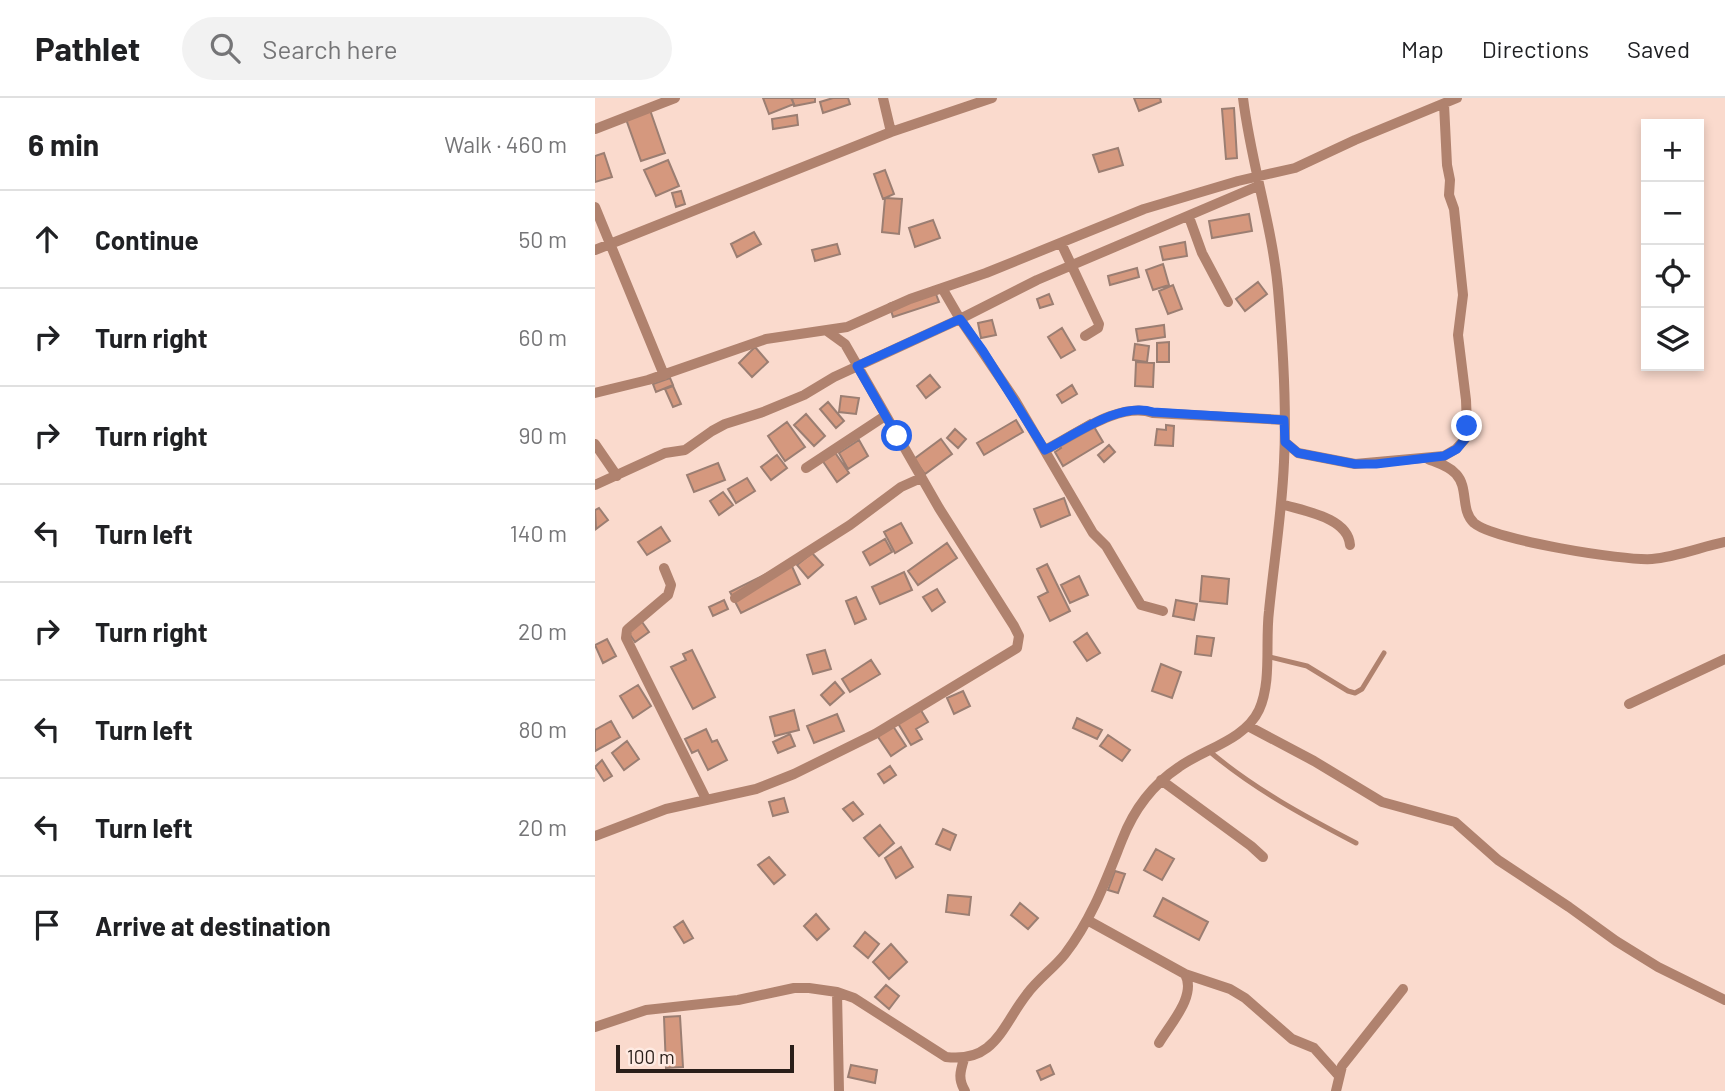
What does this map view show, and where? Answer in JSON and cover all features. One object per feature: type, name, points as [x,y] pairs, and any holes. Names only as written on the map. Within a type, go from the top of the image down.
[{"type":"street","points":[[595,129],[675,98]]},
{"type":"street","points":[[883,98],[891,132]]},
{"type":"street","points":[[595,250],[891,132],[992,98]]},
{"type":"street","points":[[595,1027],[646,1010],[738,1000],[794,988],[837,992],[865,1005],[946,1057],[964,1059],[988,1049],[1030,990],[1065,955],[1089,921],[1132,817],[1142,800],[1161,780],[1181,765],[1248,726],[1257,714],[1268,681],[1266,656],[1285,442],[1278,288],[1243,98]]},
{"type":"street","points":[[595,393],[664,375],[766,339],[847,327],[886,308],[986,273],[1144,208],[1257,181],[1295,168],[1457,98]]},
{"type":"street","points":[[1285,442],[1298,453],[1355,464],[1444,456],[1457,449],[1465,439],[1467,426],[1464,371],[1458,335],[1463,295],[1454,209],[1449,195],[1444,104]]},
{"type":"street","points":[[1425,111],[1444,122]]},
{"type":"street","points":[[595,485],[665,453],[685,450],[712,431],[789,401],[1071,264],[1189,217],[1257,181]]},
{"type":"street","points":[[595,207],[664,375]]},
{"type":"street","points":[[1189,217],[1202,253],[1228,302]]},
{"type":"street","points":[[1061,243],[1099,324],[1098,328],[1085,336]]},
{"type":"street","points":[[942,288],[960,319],[990,360],[1093,533],[1106,547],[1141,605],[1163,611]]},
{"type":"street","points":[[845,344],[847,327]]},
{"type":"street","points":[[595,836],[666,809],[756,789],[794,774],[875,734],[1017,648],[1019,636],[1014,626],[921,478],[845,344],[827,331]]},
{"type":"street","points":[[1045,450],[1111,416],[1133,409],[1284,420]]},
{"type":"street","points":[[806,468],[885,416]]},
{"type":"street","points":[[595,444],[617,476]]},
{"type":"street","points":[[1284,463],[1298,453]]},
{"type":"street","points":[[1428,459],[1447,466],[1458,475],[1469,517],[1476,525],[1492,532],[1557,548],[1636,559],[1653,559],[1725,542]]},
{"type":"street","points":[[735,598],[851,525],[901,487],[921,478]]},
{"type":"street","points":[[1281,504],[1341,526],[1350,537],[1350,545]]},
{"type":"street","points":[[664,568],[671,585],[668,595],[629,628],[627,638],[706,799]]},
{"type":"street","points":[[1629,704],[1725,659]]},
{"type":"street","points":[[1248,726],[1314,761],[1382,802],[1455,821],[1498,860],[1616,941],[1658,967],[1725,1000]]},
{"type":"street","points":[[1161,780],[1263,857]]},
{"type":"street","points":[[1089,921],[1185,974],[1230,989],[1245,998],[1292,1039],[1314,1048],[1339,1076]]},
{"type":"street","points":[[1159,1043],[1190,987],[1185,974]]},
{"type":"street","points":[[1336,1091],[1342,1066],[1403,989]]},
{"type":"street","points":[[837,992],[839,1091]]},
{"type":"street","points":[[964,1059],[959,1074],[965,1091]]},
{"type":"lane","points":[[1266,656],[1307,666],[1355,693],[1362,689],[1384,653]]},
{"type":"lane","points":[[1209,751],[1237,774],[1285,806],[1356,843]]},
{"type":"building","points":[[763,98],[791,98],[794,104],[769,114]]},
{"type":"building","points":[[792,98],[815,98],[815,102],[794,106]]},
{"type":"building","points":[[833,98],[848,98],[850,104],[823,113],[820,102]]},
{"type":"building","points":[[1134,98],[1160,98],[1161,102],[1139,111]]},
{"type":"building","points":[[1234,108],[1237,158],[1226,159],[1222,109]]},
{"type":"building","points":[[650,110],[665,153],[641,161],[626,119]]},
{"type":"building","points":[[797,115],[798,125],[773,129],[772,119]]},
{"type":"building","points":[[1118,148],[1123,165],[1099,172],[1093,155]]},
{"type":"building","points":[[604,153],[612,177],[595,182],[595,156]]},
{"type":"building","points":[[668,160],[679,186],[656,196],[644,170]]},
{"type":"building","points":[[885,170],[894,194],[883,199],[874,174]]},
{"type":"building","points":[[681,191],[685,204],[676,207],[672,193]]},
{"type":"building","points":[[885,198],[902,199],[899,234],[882,232]]},
{"type":"building","points":[[1249,214],[1252,231],[1212,238],[1209,221]]},
{"type":"building","points":[[933,220],[940,238],[915,247],[909,228]]},
{"type":"building","points":[[754,232],[761,244],[737,257],[731,244]]},
{"type":"building","points":[[1185,242],[1187,256],[1163,260],[1160,247]]},
{"type":"building","points":[[837,244],[840,254],[815,261],[812,250]]},
{"type":"building","points":[[1163,264],[1169,285],[1153,290],[1146,270]]},
{"type":"building","points":[[1137,268],[1139,277],[1110,285],[1108,276]]},
{"type":"building","points":[[1258,282],[1267,294],[1245,311],[1236,299]]},
{"type":"building","points":[[1173,285],[1182,309],[1168,314],[1159,291]]},
{"type":"building","points":[[934,289],[939,302],[893,317],[889,304]]},
{"type":"building","points":[[1049,294],[1053,304],[1040,308],[1037,299]]},
{"type":"building","points":[[992,320],[996,335],[981,338],[978,323]]},
{"type":"building","points":[[1164,325],[1165,337],[1138,341],[1136,329]]},
{"type":"building","points":[[1062,328],[1075,350],[1061,358],[1048,337]]},
{"type":"building","points":[[1169,342],[1169,362],[1157,362],[1157,343]]},
{"type":"building","points":[[1135,344],[1149,346],[1147,362],[1133,360]]},
{"type":"building","points":[[755,347],[768,362],[752,377],[739,363]]},
{"type":"building","points":[[1136,362],[1154,363],[1153,387],[1135,386]]},
{"type":"building","points":[[930,375],[940,387],[926,398],[917,386]]},
{"type":"building","points":[[670,378],[673,385],[656,392],[653,384]]},
{"type":"building","points":[[1072,385],[1077,394],[1062,403],[1057,395]]},
{"type":"building","points":[[673,386],[681,404],[673,407],[665,389]]},
{"type":"building","points":[[841,396],[859,398],[856,414],[839,412]]},
{"type":"building","points":[[828,402],[844,421],[836,428],[820,409]]},
{"type":"building","points":[[806,414],[825,436],[814,446],[794,425]]},
{"type":"building","points":[[1016,420],[1023,432],[984,455],[977,443]]},
{"type":"building","points":[[1090,420],[1103,442],[1063,466],[1055,452],[1061,448],[1056,440]]},
{"type":"building","points":[[787,422],[805,447],[785,461],[768,436]]},
{"type":"building","points":[[1166,425],[1174,426],[1173,446],[1155,445],[1157,429],[1166,430]]},
{"type":"building","points":[[955,429],[966,439],[958,448],[947,438]]},
{"type":"building","points":[[941,439],[952,454],[925,474],[914,459]]},
{"type":"building","points":[[859,440],[868,456],[848,469],[839,453]]},
{"type":"building","points":[[1109,445],[1115,452],[1104,462],[1098,455]]},
{"type":"building","points":[[834,451],[849,473],[837,482],[822,460]]},
{"type":"building","points":[[777,455],[787,468],[771,480],[761,467]]},
{"type":"building","points":[[718,463],[725,480],[694,492],[687,475]]},
{"type":"building","points":[[747,478],[755,491],[736,503],[728,489]]},
{"type":"building","points":[[723,492],[733,505],[719,515],[710,501]]},
{"type":"building","points":[[1064,498],[1070,515],[1041,527],[1034,509]]},
{"type":"building","points":[[599,508],[608,520],[596,529],[595,510]]},
{"type":"building","points":[[901,523],[912,543],[895,553],[884,532]]},
{"type":"building","points":[[661,527],[670,541],[647,555],[638,542]]},
{"type":"building","points":[[885,539],[892,552],[870,565],[863,552]]},
{"type":"building","points":[[947,543],[957,558],[918,585],[908,571]]},
{"type":"building","points":[[812,553],[823,565],[808,578],[797,565]]},
{"type":"building","points":[[790,562],[800,584],[741,613],[730,592]]},
{"type":"building","points":[[1047,564],[1070,611],[1050,621],[1038,597],[1048,592],[1037,569]]},
{"type":"building","points":[[904,572],[912,590],[880,604],[872,587]]},
{"type":"building","points":[[1079,576],[1088,595],[1070,603],[1061,585]]},
{"type":"building","points":[[1202,576],[1229,579],[1227,604],[1200,601]]},
{"type":"building","points":[[937,589],[945,602],[932,611],[923,597]]},
{"type":"building","points":[[856,597],[866,619],[855,624],[846,601]]},
{"type":"building","points":[[724,600],[728,609],[713,616],[709,607]]},
{"type":"building","points":[[1176,600],[1197,604],[1194,620],[1173,616]]},
{"type":"building","points":[[640,619],[649,632],[635,642],[626,629]]},
{"type":"building","points":[[1087,633],[1100,653],[1087,661],[1074,642]]},
{"type":"building","points":[[1197,636],[1214,638],[1211,656],[1195,654]]},
{"type":"building","points":[[607,639],[616,656],[603,663],[595,645]]},
{"type":"building","points":[[692,650],[715,697],[693,709],[671,667],[686,660],[683,654]]},
{"type":"building","points":[[825,650],[831,669],[813,674],[807,655]]},
{"type":"building","points":[[871,660],[880,674],[850,692],[842,679]]},
{"type":"building","points":[[1161,664],[1181,672],[1172,698],[1152,691]]},
{"type":"building","points":[[835,682],[844,693],[830,705],[821,695]]},
{"type":"building","points":[[638,685],[651,706],[633,718],[620,696]]},
{"type":"building","points":[[963,691],[970,706],[954,714],[947,698]]},
{"type":"building","points":[[919,707],[928,722],[916,729],[922,739],[911,745],[896,720]]},
{"type":"building","points":[[794,710],[799,730],[775,736],[770,717]]},
{"type":"building","points":[[837,714],[844,731],[814,743],[807,726]]},
{"type":"building","points":[[1077,718],[1102,730],[1097,739],[1073,728]]},
{"type":"building","points":[[611,721],[620,737],[595,751],[595,730]]},
{"type":"building","points":[[891,723],[906,746],[891,756],[876,734]]},
{"type":"building","points":[[706,729],[712,742],[717,740],[727,760],[708,770],[698,750],[692,753],[685,739]]},
{"type":"building","points":[[790,734],[795,746],[778,753],[773,742]]},
{"type":"building","points":[[1108,735],[1130,750],[1122,761],[1100,746]]},
{"type":"building","points":[[627,741],[639,759],[624,770],[612,753]]},
{"type":"building","points":[[602,760],[612,776],[604,781],[595,767]]},
{"type":"building","points":[[890,766],[896,775],[884,783],[878,774]]},
{"type":"building","points":[[784,798],[788,812],[773,816],[769,802]]},
{"type":"building","points":[[853,802],[863,814],[853,821],[843,809]]},
{"type":"building","points":[[880,825],[894,843],[879,856],[864,838]]},
{"type":"building","points":[[943,829],[956,835],[950,850],[936,844]]},
{"type":"building","points":[[901,847],[913,867],[896,878],[885,858]]},
{"type":"building","points":[[1156,849],[1174,859],[1162,880],[1144,870]]},
{"type":"building","points":[[769,857],[785,875],[774,884],[758,865]]},
{"type":"building","points":[[1115,871],[1125,874],[1118,893],[1108,890]]},
{"type":"building","points":[[948,895],[971,897],[969,915],[946,912]]},
{"type":"building","points":[[1163,898],[1208,922],[1199,940],[1154,916]]},
{"type":"building","points":[[1020,903],[1038,918],[1028,929],[1011,915]]},
{"type":"building","points":[[816,914],[829,929],[817,940],[804,926]]},
{"type":"building","points":[[683,921],[693,938],[684,943],[674,927]]},
{"type":"building","points":[[865,932],[879,944],[868,958],[854,946]]},
{"type":"building","points":[[891,944],[907,962],[889,979],[873,962]]},
{"type":"building","points":[[886,985],[899,996],[889,1009],[875,997]]},
{"type":"building","points":[[680,1016],[683,1067],[666,1068],[664,1017]]},
{"type":"building","points":[[851,1065],[877,1070],[875,1083],[848,1077]]},
{"type":"building","points":[[1050,1065],[1054,1074],[1041,1080],[1037,1071]]},
{"type":"route","points":[[897,436],[857,366],[960,319],[996,370],[1045,450],[1111,416],[1133,409],[1284,420],[1285,442],[1298,453],[1355,464],[1444,456],[1457,449],[1465,439],[1467,426]]}]
